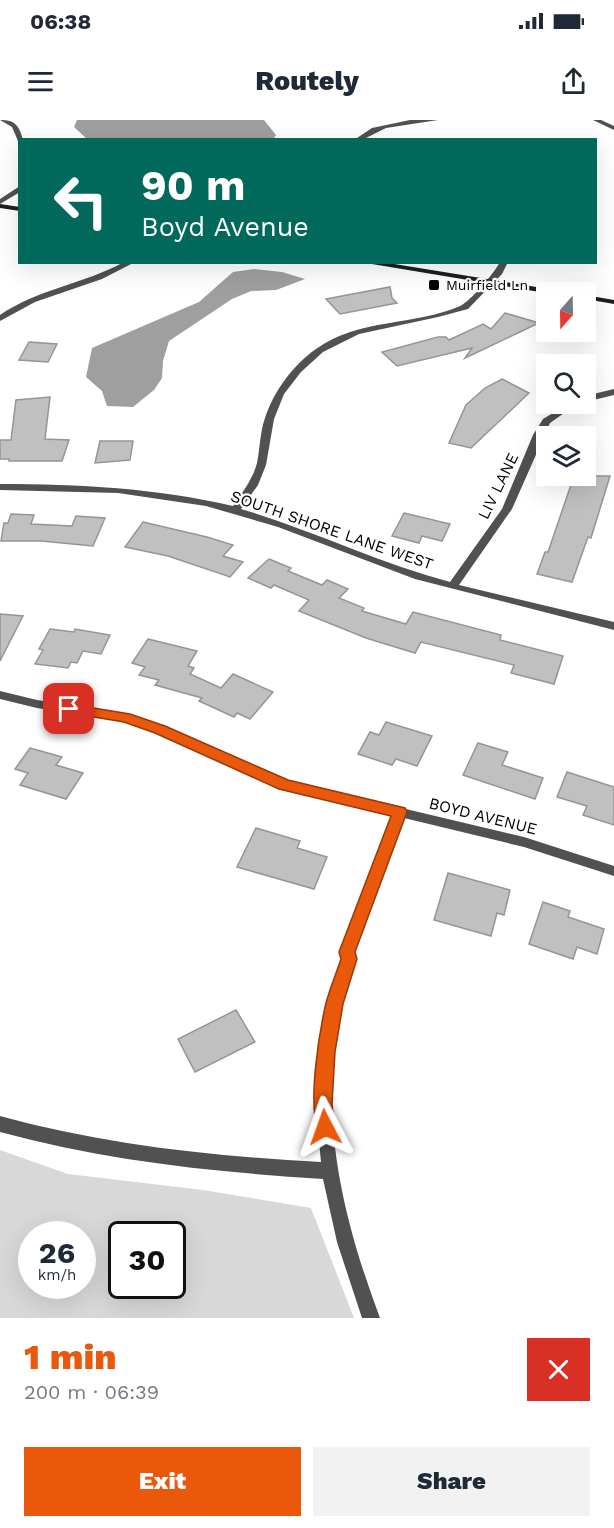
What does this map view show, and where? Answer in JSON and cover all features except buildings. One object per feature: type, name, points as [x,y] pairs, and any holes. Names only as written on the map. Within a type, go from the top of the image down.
[{"type":"street","points":[[3,120],[10,121],[16,126],[19,138]]},
{"type":"street","points":[[361,138],[380,127],[397,123],[435,120]]},
{"type":"street","points":[[596,120],[614,128]]},
{"type":"street","points":[[0,204],[18,190]]},
{"type":"street","points":[[0,204],[18,208]]},
{"type":"street","points":[[0,319],[34,298],[106,275],[127,264]]},
{"type":"street","points":[[376,264],[536,289]]},
{"type":"street","points":[[235,510],[254,485],[261,465],[269,419],[280,394],[298,370],[320,350],[356,332],[459,309],[473,300],[477,293],[499,272],[503,264]]},
{"type":"street","points":[[596,299],[614,302]]},
{"type":"street","points":[[596,396],[614,392]]},
{"type":"street","name":"LIV LANE","points":[[453,586],[507,508],[546,421],[557,414]]},
{"type":"street","name":"SOUTH SHORE LANE WEST","points":[[0,487],[57,486],[117,489],[176,497],[235,510],[290,528],[377,562],[453,586],[614,626]]},
{"type":"street","name":"BOYD AVENUE","points":[[0,695],[37,704],[125,718],[160,730],[285,785],[524,842],[614,871]]},
{"type":"street","points":[[371,1318],[351,1268],[330,1171],[323,1104],[334,1004],[349,959],[347,952],[400,812]]},
{"type":"street","points":[[0,1124],[127,1154],[239,1166],[330,1171]]},
{"type":"shaded area","points":[[77,120],[264,120],[276,135],[274,138],[86,138],[74,127]]},
{"type":"shaded area","points":[[254,269],[282,272],[305,279],[276,290],[251,291],[232,299],[169,341],[163,361],[162,378],[154,390],[133,407],[107,406],[102,391],[86,377],[92,348],[199,302],[233,272]]},
{"type":"shaded area","points":[[0,1150],[68,1174],[203,1190],[311,1208],[354,1318],[0,1318]]},
{"type":"place","name":"Muirfield Ln","points":[[434,285]]},
{"type":"route","points":[[69,709],[125,718],[160,730],[285,785],[400,812],[347,952],[349,959],[334,1004],[323,1104],[325,1127]]}]
